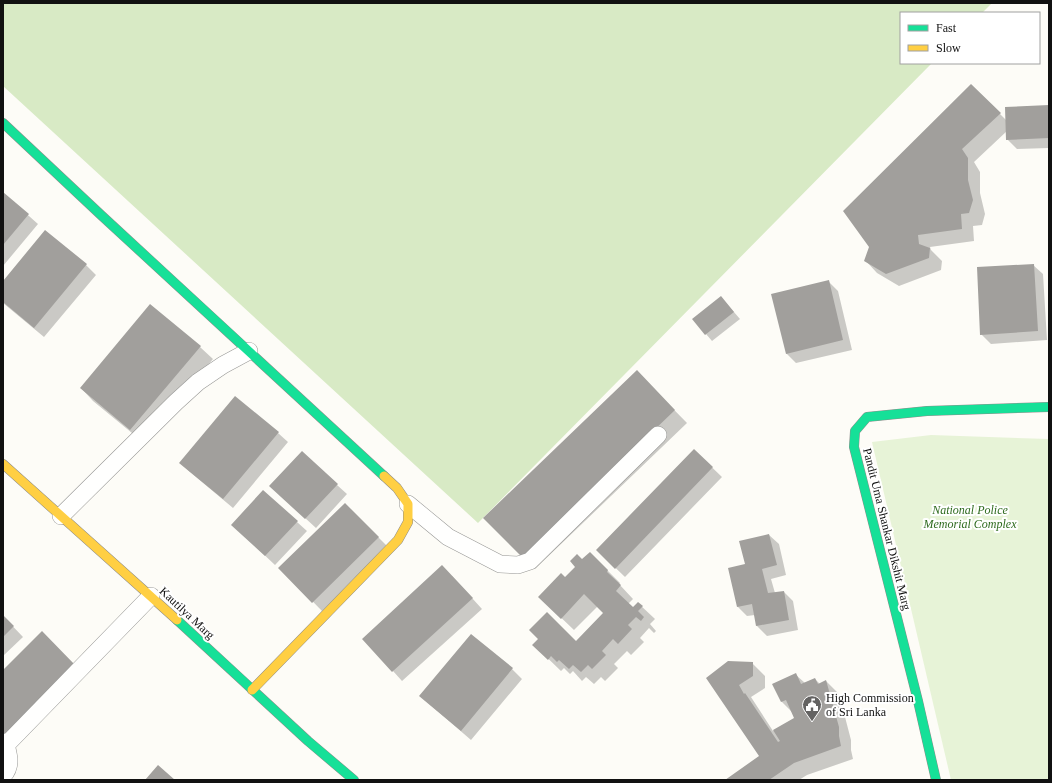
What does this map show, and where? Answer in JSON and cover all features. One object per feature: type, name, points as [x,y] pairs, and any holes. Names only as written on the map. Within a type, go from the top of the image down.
[{"type":"street","points":[[3,123],[78,195],[397,488],[408,504],[448,537],[500,564],[518,565],[530,562],[658,435]]},
{"type":"street","points":[[62,516],[198,382],[223,365],[249,351]]},
{"type":"street","name":"Pandit Uma Shankar Dikshit Marg","points":[[936,780],[918,701],[854,447],[855,431],[867,417],[927,411],[1049,407]]},
{"type":"street","name":"Kautilya Marg","points":[[3,464],[308,741],[354,780]]},
{"type":"street","points":[[252,690],[398,540],[408,522],[408,504]]},
{"type":"street","points":[[3,776],[6,772],[10,759],[4,744],[150,596]]},
{"type":"green space","points":[[3,3],[992,3],[983,12],[900,12],[900,64],[931,64],[478,523],[3,86]]},
{"type":"green space","name":"National Police Memorial Complex","points":[[931,435],[1049,439],[1049,780],[951,780],[872,442]]},
{"type":"building","points":[[971,84],[1001,113],[962,149],[968,158],[968,180],[973,200],[969,213],[961,214],[962,229],[918,235],[919,244],[930,248],[929,258],[886,274],[864,261],[869,247],[843,211]]},
{"type":"building","points":[[1049,105],[1049,138],[1006,140],[1005,107]]},
{"type":"building","points":[[3,192],[29,214],[3,245]]},
{"type":"building","points":[[45,230],[87,264],[34,328],[3,302],[3,281]]},
{"type":"building","points":[[1034,264],[1038,331],[980,335],[977,267]]},
{"type":"building","points":[[829,280],[843,340],[786,354],[771,294]]},
{"type":"building","points":[[721,296],[734,312],[705,335],[692,319]]},
{"type":"building","points":[[150,304],[201,346],[130,430],[80,388]]},
{"type":"building","points":[[637,370],[675,410],[522,557],[483,518]]},
{"type":"building","points":[[235,396],[279,432],[223,499],[179,463]]},
{"type":"building","points":[[694,449],[713,467],[615,569],[596,550]]},
{"type":"building","points":[[302,451],[338,484],[305,519],[269,486]]},
{"type":"building","points":[[263,490],[298,521],[265,556],[231,525]]},
{"type":"building","points":[[345,503],[379,537],[312,603],[278,568]]},
{"type":"building","points":[[769,534],[777,565],[762,569],[768,593],[784,591],[789,620],[756,626],[752,604],[737,607],[728,568],[745,564],[739,541]]},
{"type":"building","points":[[590,552],[608,570],[607,572],[621,585],[616,591],[633,607],[638,602],[643,606],[638,611],[644,617],[641,621],[636,617],[628,625],[632,629],[618,644],[613,639],[602,651],[606,655],[592,669],[588,665],[581,672],[573,665],[569,669],[559,660],[557,662],[551,656],[548,660],[532,645],[538,639],[529,630],[547,612],[576,641],[603,613],[584,594],[561,619],[538,597],[561,573],[565,577],[575,567],[570,561],[577,554],[582,559]]},
{"type":"building","points":[[442,565],[473,598],[392,672],[362,639]]},
{"type":"building","points":[[3,615],[14,626],[3,637]]},
{"type":"building","points":[[42,631],[76,666],[4,736],[3,670]]},
{"type":"building","points":[[471,634],[513,668],[461,731],[419,696]]},
{"type":"building","name":"High Commission of Sri Lanka","points":[[728,661],[753,662],[753,676],[739,685],[778,742],[780,741],[773,730],[794,718],[786,700],[781,702],[772,684],[796,673],[801,684],[815,678],[818,684],[826,680],[839,727],[841,746],[794,763],[769,780],[725,780],[759,756],[706,678]]},
{"type":"building","points":[[158,765],[175,780],[145,780]]},
{"type":"traffic: fast","points":[[3,123],[384,476]]},
{"type":"traffic: fast","points":[[936,780],[918,701],[854,447],[855,431],[867,417],[927,411],[1049,407]]},
{"type":"traffic: fast","points":[[177,620],[308,741],[354,780]]},
{"type":"traffic: slow","points":[[3,464],[177,620]]},
{"type":"traffic: slow","points":[[252,690],[398,540],[408,522],[408,504],[397,488],[384,476]]},
{"type":"place","name":"High Commission of Sri Lanka","points":[[812,722]]}]
